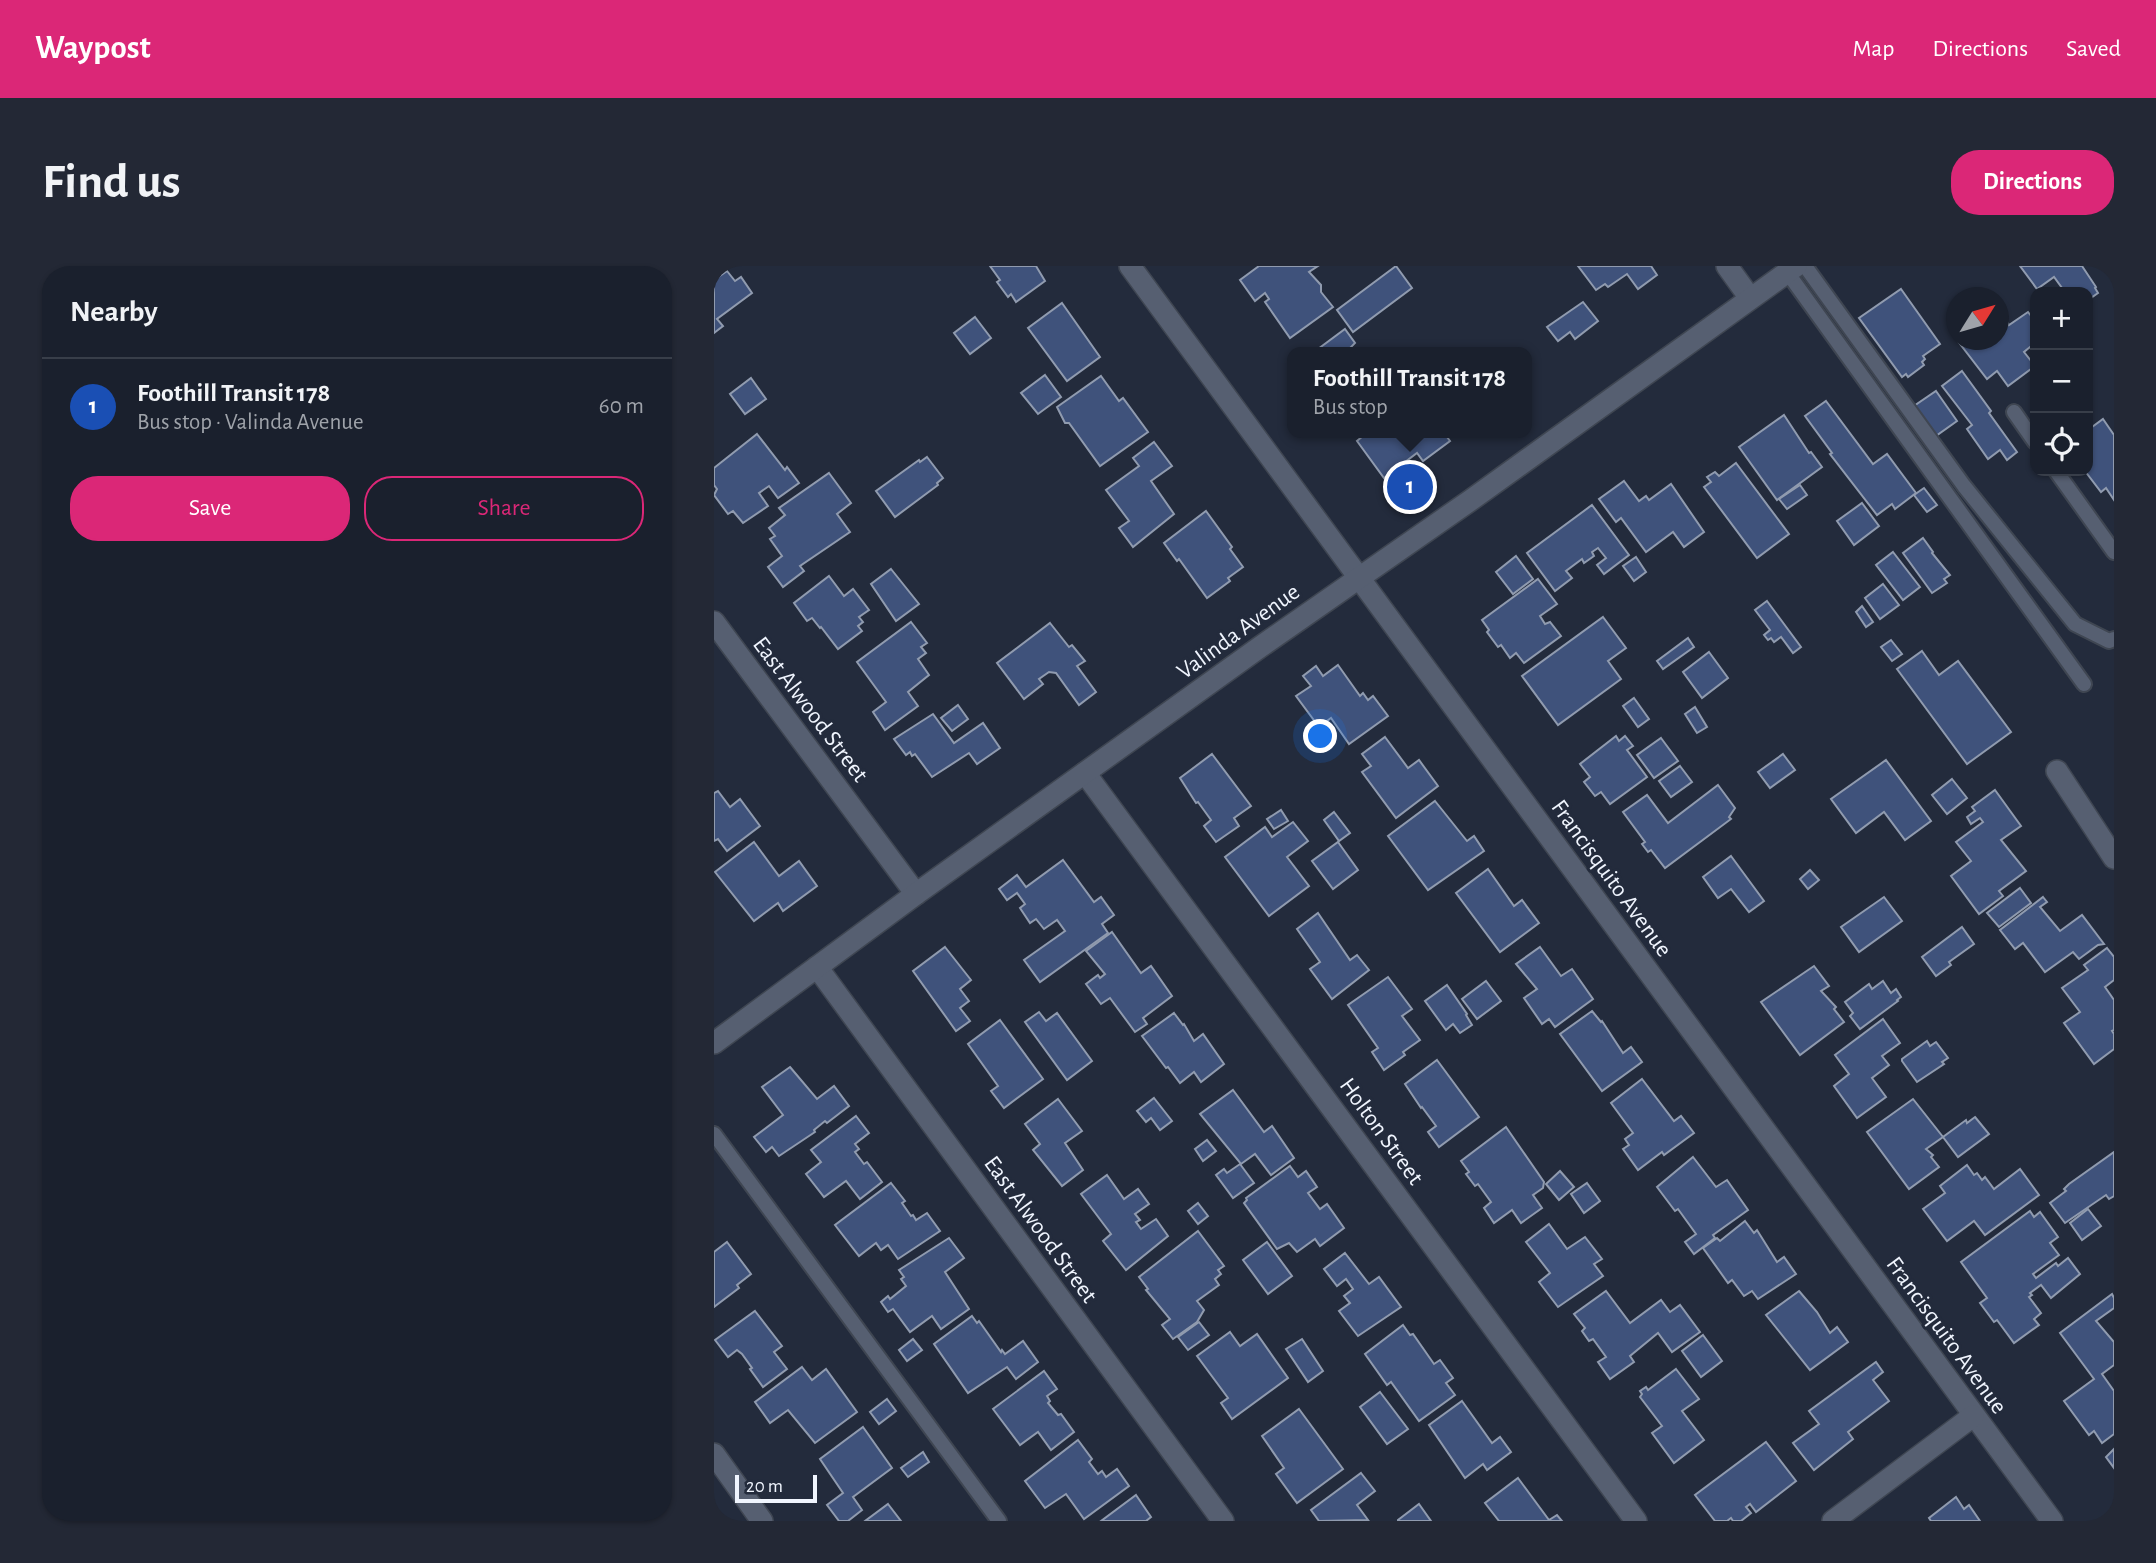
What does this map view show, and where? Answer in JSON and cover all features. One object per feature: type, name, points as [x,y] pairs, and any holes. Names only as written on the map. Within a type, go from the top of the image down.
[{"type":"street","name":"Francisquito Avenue","points":[[1130,266],[2052,1521]]},
{"type":"street","points":[[1727,266],[1750,298]]},
{"type":"street","name":"Valinda Avenue","points":[[714,1043],[916,894],[1471,500],[1750,298],[1796,268]]},
{"type":"street","name":"East Alwood Street","points":[[714,622],[916,894]]},
{"type":"street","points":[[2057,771],[2114,858]]},
{"type":"street","name":"Holton Street","points":[[1085,773],[1636,1521]]},
{"type":"street","name":"East Alwood Street","points":[[817,967],[1223,1521]]},
{"type":"street","points":[[1833,1521],[1973,1416]]},
{"type":"street","points":[[714,1454],[762,1521]]},
{"type":"lane","points":[[1796,268],[1964,486],[2075,624],[2109,641],[2114,639]]},
{"type":"lane","points":[[1796,268],[2084,684]]},
{"type":"lane","points":[[2014,412],[2030,435]]},
{"type":"lane","points":[[2060,476],[2114,552]]},
{"type":"lane","points":[[714,1134],[999,1521]]},
{"type":"building","points":[[990,266],[1036,266],[1045,281],[1016,302],[1011,294],[1008,297],[997,282],[1000,280]]},
{"type":"building","points":[[1259,266],[1318,266],[1309,272],[1321,285],[1321,292],[1333,307],[1290,338],[1265,302],[1269,299],[1265,293],[1255,301],[1240,280]]},
{"type":"building","points":[[1396,266],[1412,288],[1353,332],[1337,310]]},
{"type":"building","points":[[1578,266],[1651,266],[1657,275],[1638,289],[1627,274],[1608,287],[1605,284],[1596,290]]},
{"type":"building","points":[[2020,266],[2082,266],[2098,293],[2093,296],[2093,287],[2061,287],[2054,277],[2036,287]]},
{"type":"building","points":[[727,271],[735,281],[741,277],[752,293],[717,319],[723,326],[714,333],[714,280]]},
{"type":"building","points":[[1901,289],[1940,344],[1923,356],[1924,365],[1908,377],[1906,374],[1902,377],[1859,318]]},
{"type":"building","points":[[1583,302],[1598,321],[1575,339],[1570,332],[1558,341],[1547,327]]},
{"type":"building","points":[[1062,303],[1100,357],[1067,381],[1028,328]]},
{"type":"building","points":[[2028,312],[2030,315],[2030,347],[2024,352],[2030,360],[2030,370],[2008,386],[1997,371],[1987,379],[1965,350],[2009,350],[2009,325]]},
{"type":"building","points":[[975,317],[991,338],[970,354],[954,333]]},
{"type":"building","points":[[1345,329],[1355,343],[1351,347],[1321,347]]},
{"type":"building","points":[[1962,371],[2017,452],[2007,460],[2000,450],[1988,459],[1967,429],[1972,425],[1942,386]]},
{"type":"building","points":[[1045,375],[1061,397],[1038,414],[1021,393]]},
{"type":"building","points":[[1101,376],[1119,401],[1123,398],[1148,432],[1100,466],[1069,423],[1065,423],[1057,407]]},
{"type":"building","points":[[751,378],[766,399],[745,414],[730,394]]},
{"type":"building","points":[[1936,391],[1957,421],[1933,438],[1911,408]]},
{"type":"building","points":[[1826,401],[1873,464],[1887,454],[1916,493],[1895,509],[1892,504],[1877,515],[1830,454],[1832,453],[1805,416]]},
{"type":"building","points":[[1784,415],[1809,453],[1811,452],[1822,467],[1777,500],[1739,447]]},
{"type":"building","points":[[2103,419],[2114,435],[2114,500],[2106,488],[2101,492],[2089,476],[2093,476],[2093,426]]},
{"type":"building","points":[[757,434],[785,470],[787,467],[799,483],[778,498],[769,486],[759,493],[768,506],[743,523],[733,511],[728,514],[714,495],[717,489],[714,485],[714,468]]},
{"type":"building","points":[[1361,438],[1448,438],[1450,441],[1423,461],[1417,453],[1384,478],[1357,441]]},
{"type":"building","points":[[1154,442],[1172,466],[1151,481],[1174,514],[1133,547],[1119,528],[1129,521],[1106,490],[1139,466],[1133,458]]},
{"type":"building","points":[[927,457],[943,478],[938,485],[895,517],[876,491]]},
{"type":"building","points":[[1736,463],[1789,534],[1757,558],[1704,487],[1711,482],[1707,477],[1715,472],[1719,476]]},
{"type":"building","points":[[829,473],[851,503],[837,514],[850,532],[800,566],[804,571],[783,587],[768,567],[782,556],[770,539],[775,536],[769,528],[785,515],[779,508]]},
{"type":"building","points":[[1624,481],[1639,501],[1646,496],[1649,500],[1671,484],[1704,532],[1684,547],[1673,532],[1646,552],[1621,518],[1616,522],[1599,499]]},
{"type":"building","points":[[1800,485],[1807,495],[1787,509],[1779,499]]},
{"type":"building","points":[[1924,488],[1937,505],[1927,512],[1914,495]]},
{"type":"building","points":[[1862,503],[1879,526],[1854,545],[1837,521]]},
{"type":"building","points":[[1592,505],[1629,555],[1604,574],[1597,565],[1606,558],[1598,548],[1592,552],[1594,556],[1584,563],[1582,559],[1566,571],[1572,578],[1555,591],[1527,553]]},
{"type":"building","points":[[1206,511],[1243,567],[1228,578],[1230,581],[1207,598],[1164,543]]},
{"type":"building","points":[[1923,538],[1950,575],[1944,579],[1947,583],[1932,593],[1903,553]]},
{"type":"building","points":[[1893,552],[1920,587],[1903,600],[1876,565]]},
{"type":"building","points":[[1516,556],[1533,579],[1513,594],[1496,572]]},
{"type":"building","points":[[1636,557],[1646,572],[1634,581],[1623,566]]},
{"type":"building","points":[[891,569],[919,604],[896,621],[871,584]]},
{"type":"building","points":[[829,576],[844,596],[853,589],[869,610],[859,617],[863,622],[858,626],[862,631],[838,649],[812,618],[807,621],[794,603]]},
{"type":"building","points":[[1538,579],[1557,604],[1540,616],[1545,624],[1550,622],[1561,636],[1524,663],[1516,653],[1510,658],[1501,645],[1498,647],[1482,620]]},
{"type":"building","points":[[1883,584],[1899,605],[1880,619],[1865,598]]},
{"type":"building","points":[[1767,601],[1801,647],[1793,653],[1781,637],[1774,642],[1764,635],[1770,630],[1755,610]]},
{"type":"building","points":[[1862,606],[1873,622],[1866,627],[1856,612]]},
{"type":"building","points":[[1603,617],[1626,648],[1608,661],[1621,679],[1558,725],[1522,676]]},
{"type":"building","points":[[911,622],[927,643],[921,647],[926,653],[918,659],[929,675],[908,692],[918,706],[885,730],[873,712],[886,702],[857,662]]},
{"type":"building","points":[[1050,623],[1069,647],[1072,645],[1085,661],[1077,666],[1096,692],[1079,705],[1056,673],[1049,672],[1039,679],[1043,684],[1024,699],[997,663]]},
{"type":"building","points":[[1688,638],[1694,647],[1663,669],[1657,661]]},
{"type":"building","points":[[1891,640],[1902,654],[1892,661],[1881,647]]},
{"type":"building","points":[[1922,651],[1939,675],[1958,661],[2011,732],[1967,764],[1897,669]]},
{"type":"building","points":[[1709,652],[1728,678],[1702,698],[1683,672]]},
{"type":"building","points":[[1338,665],[1360,696],[1363,693],[1368,700],[1373,696],[1388,716],[1349,744],[1331,718],[1319,727],[1296,696],[1311,686],[1303,676],[1316,666],[1323,676]]},
{"type":"building","points":[[1634,698],[1649,719],[1638,727],[1623,706]]},
{"type":"building","points":[[958,705],[968,719],[952,731],[941,718]]},
{"type":"building","points":[[1695,707],[1707,727],[1697,733],[1685,714]]},
{"type":"building","points":[[933,714],[954,743],[983,723],[1000,748],[977,764],[969,753],[932,777],[915,754],[912,756],[910,752],[906,755],[894,739]]},
{"type":"building","points":[[1616,736],[1619,741],[1625,736],[1633,746],[1627,750],[1647,777],[1610,804],[1601,792],[1595,796],[1584,782],[1590,777],[1580,764]]},
{"type":"building","points":[[1385,737],[1408,768],[1419,760],[1438,786],[1396,818],[1362,772],[1371,766],[1362,754]]},
{"type":"building","points":[[1661,738],[1678,761],[1654,778],[1637,755]]},
{"type":"building","points":[[1212,754],[1251,806],[1234,818],[1239,826],[1216,842],[1204,826],[1211,820],[1180,778]]},
{"type":"building","points":[[1783,754],[1795,770],[1770,788],[1758,772]]},
{"type":"building","points":[[1886,760],[1931,821],[1905,840],[1884,812],[1856,833],[1831,799]]},
{"type":"building","points":[[1680,766],[1692,782],[1671,797],[1659,781]]},
{"type":"building","points":[[1952,779],[1967,798],[1947,814],[1932,795]]},
{"type":"building","points":[[1718,785],[1735,808],[1729,817],[1731,819],[1665,868],[1651,850],[1648,852],[1642,844],[1645,842],[1623,812],[1647,795],[1668,823]]},
{"type":"building","points":[[1995,790],[2021,826],[2001,840],[2026,871],[1999,891],[2003,896],[1979,914],[1951,876],[1971,861],[1956,842],[1983,822],[1980,818],[1971,824],[1967,817],[1975,811],[1972,807]]},
{"type":"building","points":[[718,791],[730,807],[740,799],[760,826],[727,851],[718,839],[714,841],[714,793]]},
{"type":"building","points":[[1435,801],[1467,841],[1474,836],[1484,851],[1428,890],[1388,836]]},
{"type":"building","points":[[1281,810],[1288,821],[1274,829],[1267,819]]},
{"type":"building","points":[[1334,812],[1350,833],[1339,841],[1324,820]]},
{"type":"building","points":[[1293,822],[1308,841],[1287,857],[1309,886],[1269,916],[1225,857],[1265,827],[1272,837]]},
{"type":"building","points":[[754,842],[779,876],[799,861],[817,886],[783,911],[778,903],[754,921],[715,872]]},
{"type":"building","points":[[1338,842],[1358,870],[1333,889],[1312,861]]},
{"type":"building","points":[[1731,856],[1764,901],[1749,912],[1731,889],[1718,898],[1703,877]]},
{"type":"building","points":[[1063,860],[1094,902],[1101,897],[1114,915],[1102,924],[1108,933],[1040,982],[1024,960],[1065,931],[1057,920],[1044,929],[1036,919],[1030,923],[1020,908],[1025,904],[1017,893],[1007,900],[999,889],[1017,875],[1026,887]]},
{"type":"building","points":[[1488,869],[1514,906],[1522,900],[1539,923],[1500,952],[1456,893]]},
{"type":"building","points":[[1810,870],[1819,880],[1808,889],[1800,879]]},
{"type":"building","points":[[2020,888],[2031,903],[1999,927],[1987,913]]},
{"type":"building","points":[[1884,897],[1902,921],[1859,952],[1841,927]]},
{"type":"building","points":[[2043,897],[2047,902],[2040,907],[2060,931],[2082,915],[2104,944],[2098,945],[2079,959],[2073,952],[2045,972],[2023,943],[2015,949],[2000,930]]},
{"type":"building","points":[[1318,913],[1350,960],[1357,955],[1369,970],[1332,999],[1310,969],[1320,962],[1297,929]]},
{"type":"building","points":[[1962,927],[1974,944],[1949,962],[1951,965],[1936,976],[1922,957]]},
{"type":"building","points":[[1112,932],[1141,973],[1151,966],[1172,996],[1143,1018],[1147,1024],[1135,1032],[1110,998],[1101,1004],[1086,984],[1098,975],[1100,978],[1105,974],[1086,951]]},
{"type":"building","points":[[945,947],[971,980],[960,989],[969,1001],[960,1008],[970,1021],[956,1031],[913,971]]},
{"type":"building","points":[[1540,947],[1561,976],[1572,969],[1593,999],[1555,1027],[1549,1019],[1542,1024],[1524,998],[1537,989],[1516,964]]},
{"type":"building","points":[[2107,948],[2114,957],[2114,980],[2105,987],[2114,1000],[2114,1049],[2094,1064],[2064,1023],[2080,1012],[2062,988],[2088,970],[2084,965]]},
{"type":"building","points":[[1814,966],[1829,986],[1821,991],[1836,1007],[1834,1009],[1844,1022],[1800,1055],[1761,1002]]},
{"type":"building","points":[[1388,977],[1412,1009],[1402,1016],[1420,1040],[1384,1070],[1372,1052],[1378,1048],[1348,1005]]},
{"type":"building","points":[[1486,981],[1501,1001],[1477,1019],[1462,999]]},
{"type":"building","points":[[1883,981],[1891,993],[1896,989],[1901,997],[1860,1029],[1850,1016],[1853,1013],[1845,1002],[1869,984],[1872,989]]},
{"type":"building","points":[[1447,985],[1472,1025],[1460,1033],[1453,1024],[1446,1030],[1425,1001]]},
{"type":"building","points":[[1592,1011],[1602,1021],[1623,1053],[1631,1047],[1642,1062],[1602,1091],[1560,1034]]},
{"type":"building","points":[[1039,1012],[1046,1021],[1057,1013],[1092,1061],[1067,1080],[1025,1022]]},
{"type":"building","points":[[1174,1013],[1194,1041],[1203,1034],[1224,1064],[1201,1082],[1194,1072],[1180,1083],[1142,1036]]},
{"type":"building","points":[[1883,1019],[1900,1043],[1882,1056],[1889,1065],[1872,1078],[1886,1097],[1857,1118],[1834,1086],[1849,1074],[1835,1055]]},
{"type":"building","points":[[1000,1020],[1043,1079],[1004,1108],[991,1091],[998,1086],[968,1044]]},
{"type":"building","points":[[1927,1041],[1930,1046],[1936,1042],[1948,1058],[1942,1062],[1944,1064],[1917,1082],[1902,1059]]},
{"type":"building","points":[[1437,1060],[1479,1117],[1439,1147],[1428,1132],[1436,1126],[1405,1084]]},
{"type":"building","points":[[790,1067],[817,1099],[834,1086],[849,1106],[779,1156],[772,1147],[766,1152],[754,1137],[783,1115],[762,1087]]},
{"type":"building","points":[[1642,1079],[1674,1121],[1681,1116],[1694,1133],[1638,1170],[1623,1149],[1629,1145],[1625,1139],[1633,1133],[1611,1103]]},
{"type":"building","points":[[1233,1090],[1264,1132],[1272,1126],[1294,1158],[1271,1175],[1255,1154],[1241,1164],[1200,1114]]},
{"type":"building","points":[[1154,1098],[1172,1121],[1160,1130],[1151,1118],[1146,1122],[1137,1111]]},
{"type":"building","points":[[1058,1099],[1082,1131],[1065,1143],[1083,1170],[1062,1186],[1033,1150],[1040,1144],[1025,1124]]},
{"type":"building","points":[[1913,1099],[1943,1137],[1926,1149],[1933,1155],[1931,1157],[1939,1167],[1909,1189],[1867,1132]]},
{"type":"building","points":[[856,1116],[869,1133],[855,1144],[859,1149],[855,1152],[864,1164],[867,1162],[882,1182],[860,1199],[846,1181],[824,1197],[806,1174],[821,1162],[811,1150]]},
{"type":"building","points":[[1975,1117],[1989,1134],[1958,1157],[1943,1137],[1966,1120],[1967,1123]]},
{"type":"building","points":[[1506,1127],[1544,1182],[1543,1188],[1533,1195],[1542,1208],[1521,1223],[1512,1210],[1494,1223],[1484,1208],[1491,1202],[1478,1184],[1475,1186],[1466,1174],[1469,1172],[1461,1161]]},
{"type":"building","points":[[1207,1140],[1216,1151],[1203,1161],[1195,1149]]},
{"type":"building","points":[[2114,1152],[2114,1196],[2109,1199],[2106,1195],[2065,1223],[2050,1203],[2066,1191],[2064,1189],[2069,1184]]},
{"type":"building","points":[[1693,1157],[1716,1187],[1727,1180],[1748,1210],[1713,1235],[1715,1238],[1694,1254],[1685,1242],[1696,1234],[1678,1209],[1675,1211],[1657,1187]]},
{"type":"building","points":[[1240,1164],[1254,1183],[1233,1198],[1216,1175],[1224,1169],[1227,1173]]},
{"type":"building","points":[[1967,1165],[1974,1175],[1977,1173],[1982,1180],[1985,1177],[1994,1189],[2020,1169],[2039,1195],[1985,1235],[1974,1221],[1947,1241],[1923,1209],[1945,1193],[1940,1186]]},
{"type":"building","points":[[1290,1166],[1298,1177],[1306,1171],[1317,1187],[1308,1193],[1320,1209],[1327,1204],[1344,1228],[1320,1246],[1315,1239],[1297,1252],[1289,1243],[1277,1249],[1244,1203],[1246,1198]]},
{"type":"building","points":[[1560,1171],[1574,1187],[1559,1200],[1546,1184]]},
{"type":"building","points":[[1107,1175],[1124,1199],[1138,1189],[1149,1204],[1135,1214],[1140,1220],[1136,1222],[1141,1229],[1156,1219],[1168,1236],[1126,1270],[1103,1241],[1111,1234],[1081,1194]]},
{"type":"building","points":[[891,1183],[905,1201],[902,1203],[911,1216],[916,1220],[927,1213],[940,1231],[898,1259],[888,1245],[881,1250],[876,1243],[859,1256],[835,1225]]},
{"type":"building","points":[[1587,1183],[1600,1201],[1584,1213],[1571,1194]]},
{"type":"building","points":[[1198,1203],[1208,1216],[1198,1224],[1188,1211]]},
{"type":"building","points":[[2088,1209],[2101,1226],[2082,1240],[2070,1223]]},
{"type":"building","points":[[2030,1211],[2034,1217],[2040,1212],[2058,1237],[2050,1243],[2059,1255],[2033,1274],[2036,1278],[2056,1263],[2058,1266],[2068,1258],[2080,1274],[2051,1298],[2041,1285],[2030,1293],[2032,1295],[2029,1297],[2041,1313],[2034,1319],[2039,1325],[2014,1343],[1980,1303],[1987,1298],[1961,1262]]},
{"type":"building","points":[[1745,1221],[1754,1233],[1757,1230],[1777,1262],[1784,1257],[1796,1274],[1758,1299],[1752,1291],[1744,1296],[1732,1280],[1728,1283],[1703,1248],[1717,1238],[1720,1241]]},
{"type":"building","points":[[1549,1224],[1567,1249],[1585,1237],[1602,1259],[1594,1264],[1603,1276],[1558,1307],[1539,1282],[1550,1273],[1526,1242]]},
{"type":"building","points":[[1198,1231],[1224,1266],[1218,1270],[1221,1274],[1215,1279],[1219,1285],[1197,1301],[1204,1310],[1197,1322],[1173,1339],[1162,1325],[1170,1319],[1139,1277]]},
{"type":"building","points":[[949,1238],[964,1258],[945,1272],[969,1309],[941,1329],[932,1316],[910,1332],[893,1309],[888,1312],[881,1302],[888,1296],[890,1299],[906,1286],[899,1270]]},
{"type":"building","points":[[727,1242],[751,1274],[737,1285],[739,1288],[714,1307],[714,1252]]},
{"type":"building","points":[[1267,1242],[1292,1276],[1268,1294],[1243,1260]]},
{"type":"building","points":[[1345,1253],[1369,1284],[1379,1277],[1401,1307],[1358,1336],[1339,1311],[1350,1303],[1344,1296],[1353,1289],[1346,1279],[1337,1286],[1324,1269]]},
{"type":"building","points":[[1606,1291],[1630,1323],[1661,1300],[1670,1312],[1680,1305],[1700,1332],[1672,1352],[1658,1333],[1630,1356],[1634,1362],[1610,1379],[1598,1362],[1606,1357],[1593,1339],[1589,1341],[1582,1331],[1585,1328],[1574,1314]]},
{"type":"building","points":[[1799,1291],[1830,1333],[1837,1327],[1848,1342],[1810,1370],[1766,1315]]},
{"type":"building","points":[[2112,1294],[2114,1308],[2096,1321],[2114,1342],[2114,1365],[2102,1374],[2114,1391],[2114,1434],[2102,1443],[2094,1431],[2089,1435],[2064,1401],[2094,1379],[2060,1333]]},
{"type":"building","points":[[755,1311],[782,1346],[774,1352],[787,1369],[763,1387],[742,1354],[737,1350],[728,1357],[715,1340]]},
{"type":"building","points":[[972,1316],[977,1323],[979,1321],[1001,1352],[1002,1350],[1005,1354],[1023,1341],[1038,1362],[1016,1379],[1007,1367],[968,1393],[934,1344]]},
{"type":"building","points":[[1199,1322],[1209,1335],[1188,1350],[1178,1337]]},
{"type":"building","points":[[1403,1325],[1410,1335],[1413,1334],[1434,1364],[1440,1360],[1453,1378],[1446,1383],[1455,1395],[1419,1421],[1391,1382],[1387,1385],[1365,1354]]},
{"type":"building","points":[[1230,1332],[1240,1346],[1257,1334],[1288,1378],[1232,1419],[1221,1403],[1228,1398],[1197,1356]]},
{"type":"building","points":[[1703,1335],[1722,1361],[1701,1377],[1682,1351]]},
{"type":"building","points":[[913,1339],[922,1350],[907,1361],[899,1350]]},
{"type":"building","points":[[1302,1339],[1323,1371],[1308,1382],[1286,1349]]},
{"type":"building","points":[[1876,1362],[1883,1372],[1873,1380],[1889,1401],[1848,1432],[1853,1439],[1814,1470],[1793,1443],[1819,1424],[1809,1411]]},
{"type":"building","points":[[802,1367],[812,1380],[826,1369],[857,1412],[815,1443],[788,1410],[770,1423],[755,1402]]},
{"type":"building","points":[[1676,1369],[1699,1399],[1682,1411],[1704,1440],[1674,1463],[1652,1433],[1662,1426],[1640,1397],[1640,1391],[1646,1387],[1648,1390]]},
{"type":"building","points":[[1044,1371],[1057,1389],[1047,1396],[1050,1401],[1048,1403],[1058,1415],[1061,1414],[1074,1432],[1051,1450],[1038,1432],[1020,1445],[993,1409]]},
{"type":"building","points":[[1380,1392],[1408,1429],[1387,1444],[1360,1407]]},
{"type":"building","points":[[887,1399],[896,1411],[879,1424],[870,1412]]},
{"type":"building","points":[[1462,1401],[1492,1443],[1500,1437],[1511,1452],[1487,1470],[1483,1464],[1465,1478],[1429,1425]]},
{"type":"building","points":[[1299,1409],[1343,1469],[1297,1503],[1276,1474],[1284,1468],[1262,1436]]},
{"type":"building","points":[[863,1427],[892,1468],[853,1497],[862,1510],[848,1521],[839,1521],[827,1505],[843,1493],[820,1459]]},
{"type":"building","points":[[1078,1440],[1092,1459],[1089,1462],[1098,1474],[1102,1471],[1106,1477],[1117,1469],[1129,1486],[1084,1519],[1066,1494],[1045,1508],[1025,1481]]},
{"type":"building","points":[[1766,1442],[1796,1481],[1756,1512],[1750,1504],[1746,1507],[1751,1513],[1741,1521],[1733,1521],[1731,1518],[1727,1521],[1715,1521],[1695,1495]]},
{"type":"building","points":[[2114,1449],[2114,1468],[2106,1457]]},
{"type":"building","points":[[923,1452],[929,1462],[908,1477],[901,1468]]},
{"type":"building","points":[[1361,1473],[1375,1491],[1357,1505],[1368,1520],[1319,1521],[1311,1510]]},
{"type":"building","points":[[1518,1478],[1549,1520],[1557,1515],[1562,1521],[1499,1521],[1485,1503]]},
{"type":"building","points":[[1136,1495],[1151,1517],[1146,1521],[1101,1521]]},
{"type":"building","points":[[1956,1497],[1964,1509],[1969,1505],[1980,1521],[1931,1521],[1929,1518]]},
{"type":"building","points":[[888,1504],[901,1521],[865,1521]]},
{"type":"building","points":[[1419,1504],[1431,1521],[1398,1521],[1398,1520]]},
{"type":"place","name":"Foothill Transit 178","points":[[1410,487]]}]
